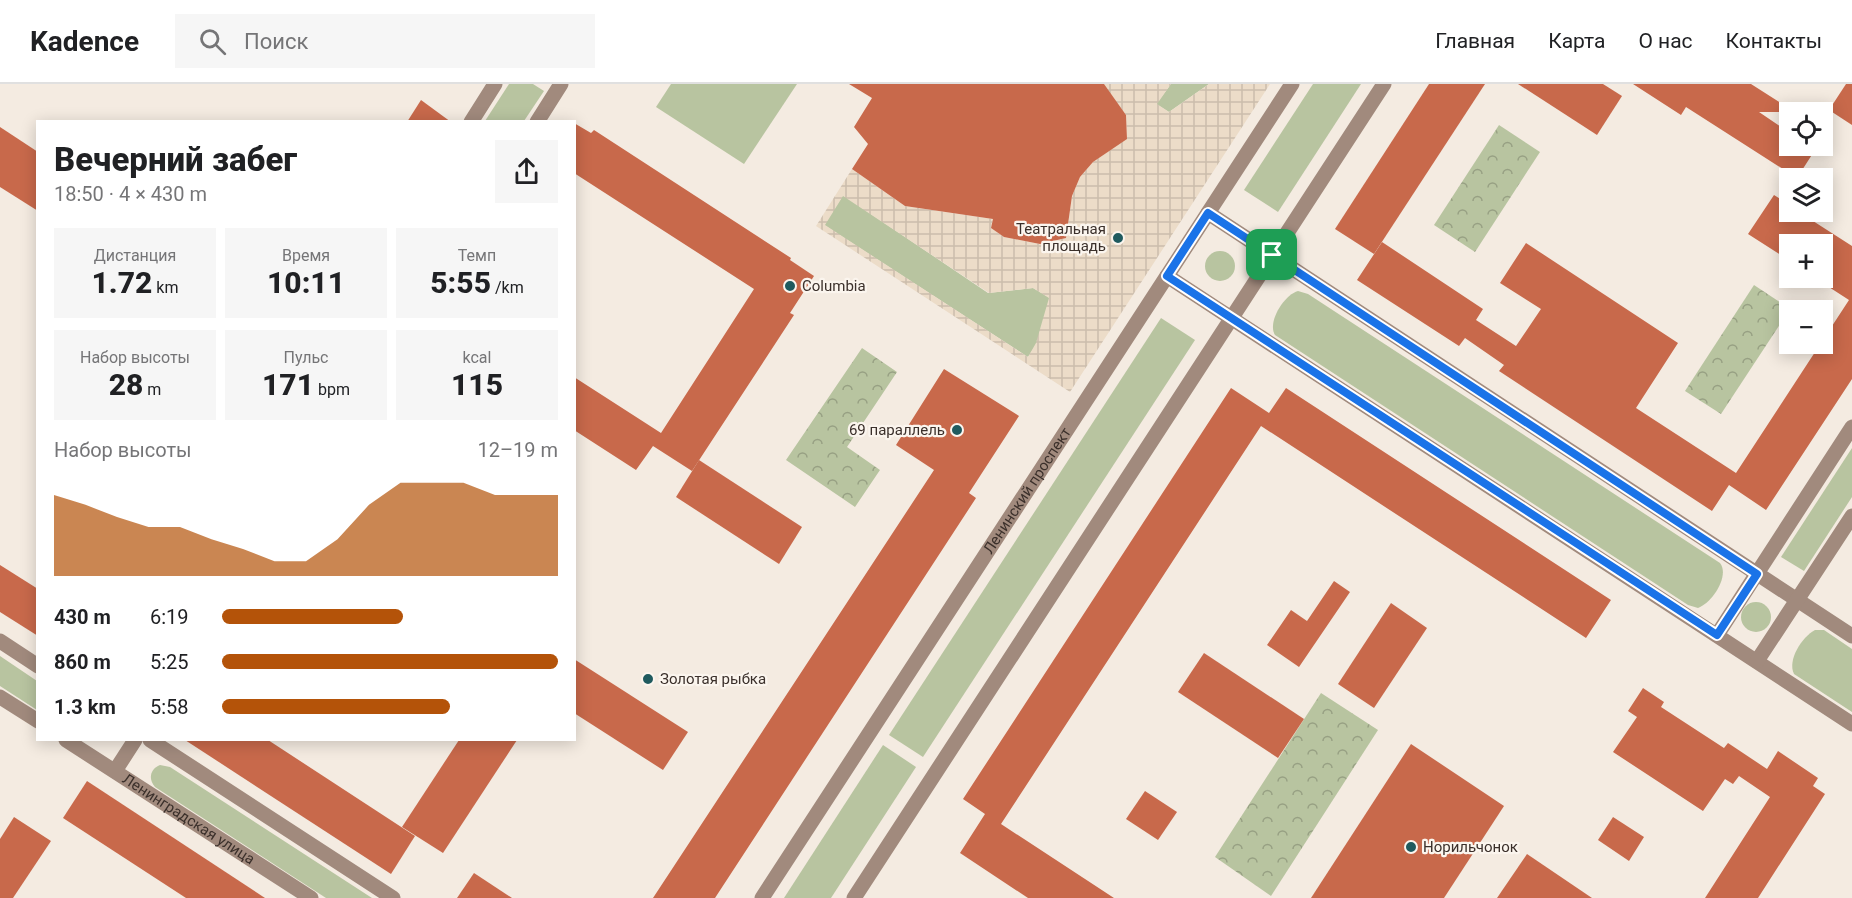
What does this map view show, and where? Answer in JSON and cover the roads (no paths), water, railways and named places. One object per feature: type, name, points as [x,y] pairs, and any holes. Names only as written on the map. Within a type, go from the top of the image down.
[{"type":"street","points":[[472,120],[495,84]]},
{"type":"street","points":[[538,120],[561,84]]},
{"type":"street","name":"Ленинский проспект","points":[[762,898],[1292,84]]},
{"type":"street","points":[[854,898],[1384,84]]},
{"type":"street","points":[[1208,213],[1852,636]]},
{"type":"street","points":[[1167,276],[1852,724]]},
{"type":"street","points":[[1717,635],[1852,427]]},
{"type":"street","points":[[1757,662],[1852,516]]},
{"type":"street","points":[[0,641],[36,665]]},
{"type":"street","points":[[0,697],[36,720]]},
{"type":"street","name":"Ленинградская улица","points":[[69,741],[311,898]]},
{"type":"street","points":[[115,771],[134,741]]},
{"type":"street","points":[[152,741],[393,898]]},
{"type":"place","name":"Театральная площадь","points":[[1118,238]]},
{"type":"place","name":"Columbia","points":[[790,286]]},
{"type":"place","name":"69 параллель","points":[[957,430]]},
{"type":"place","name":"Золотая рыбка","points":[[648,679]]},
{"type":"place","name":"Норильчонок","points":[[1411,847]]}]
